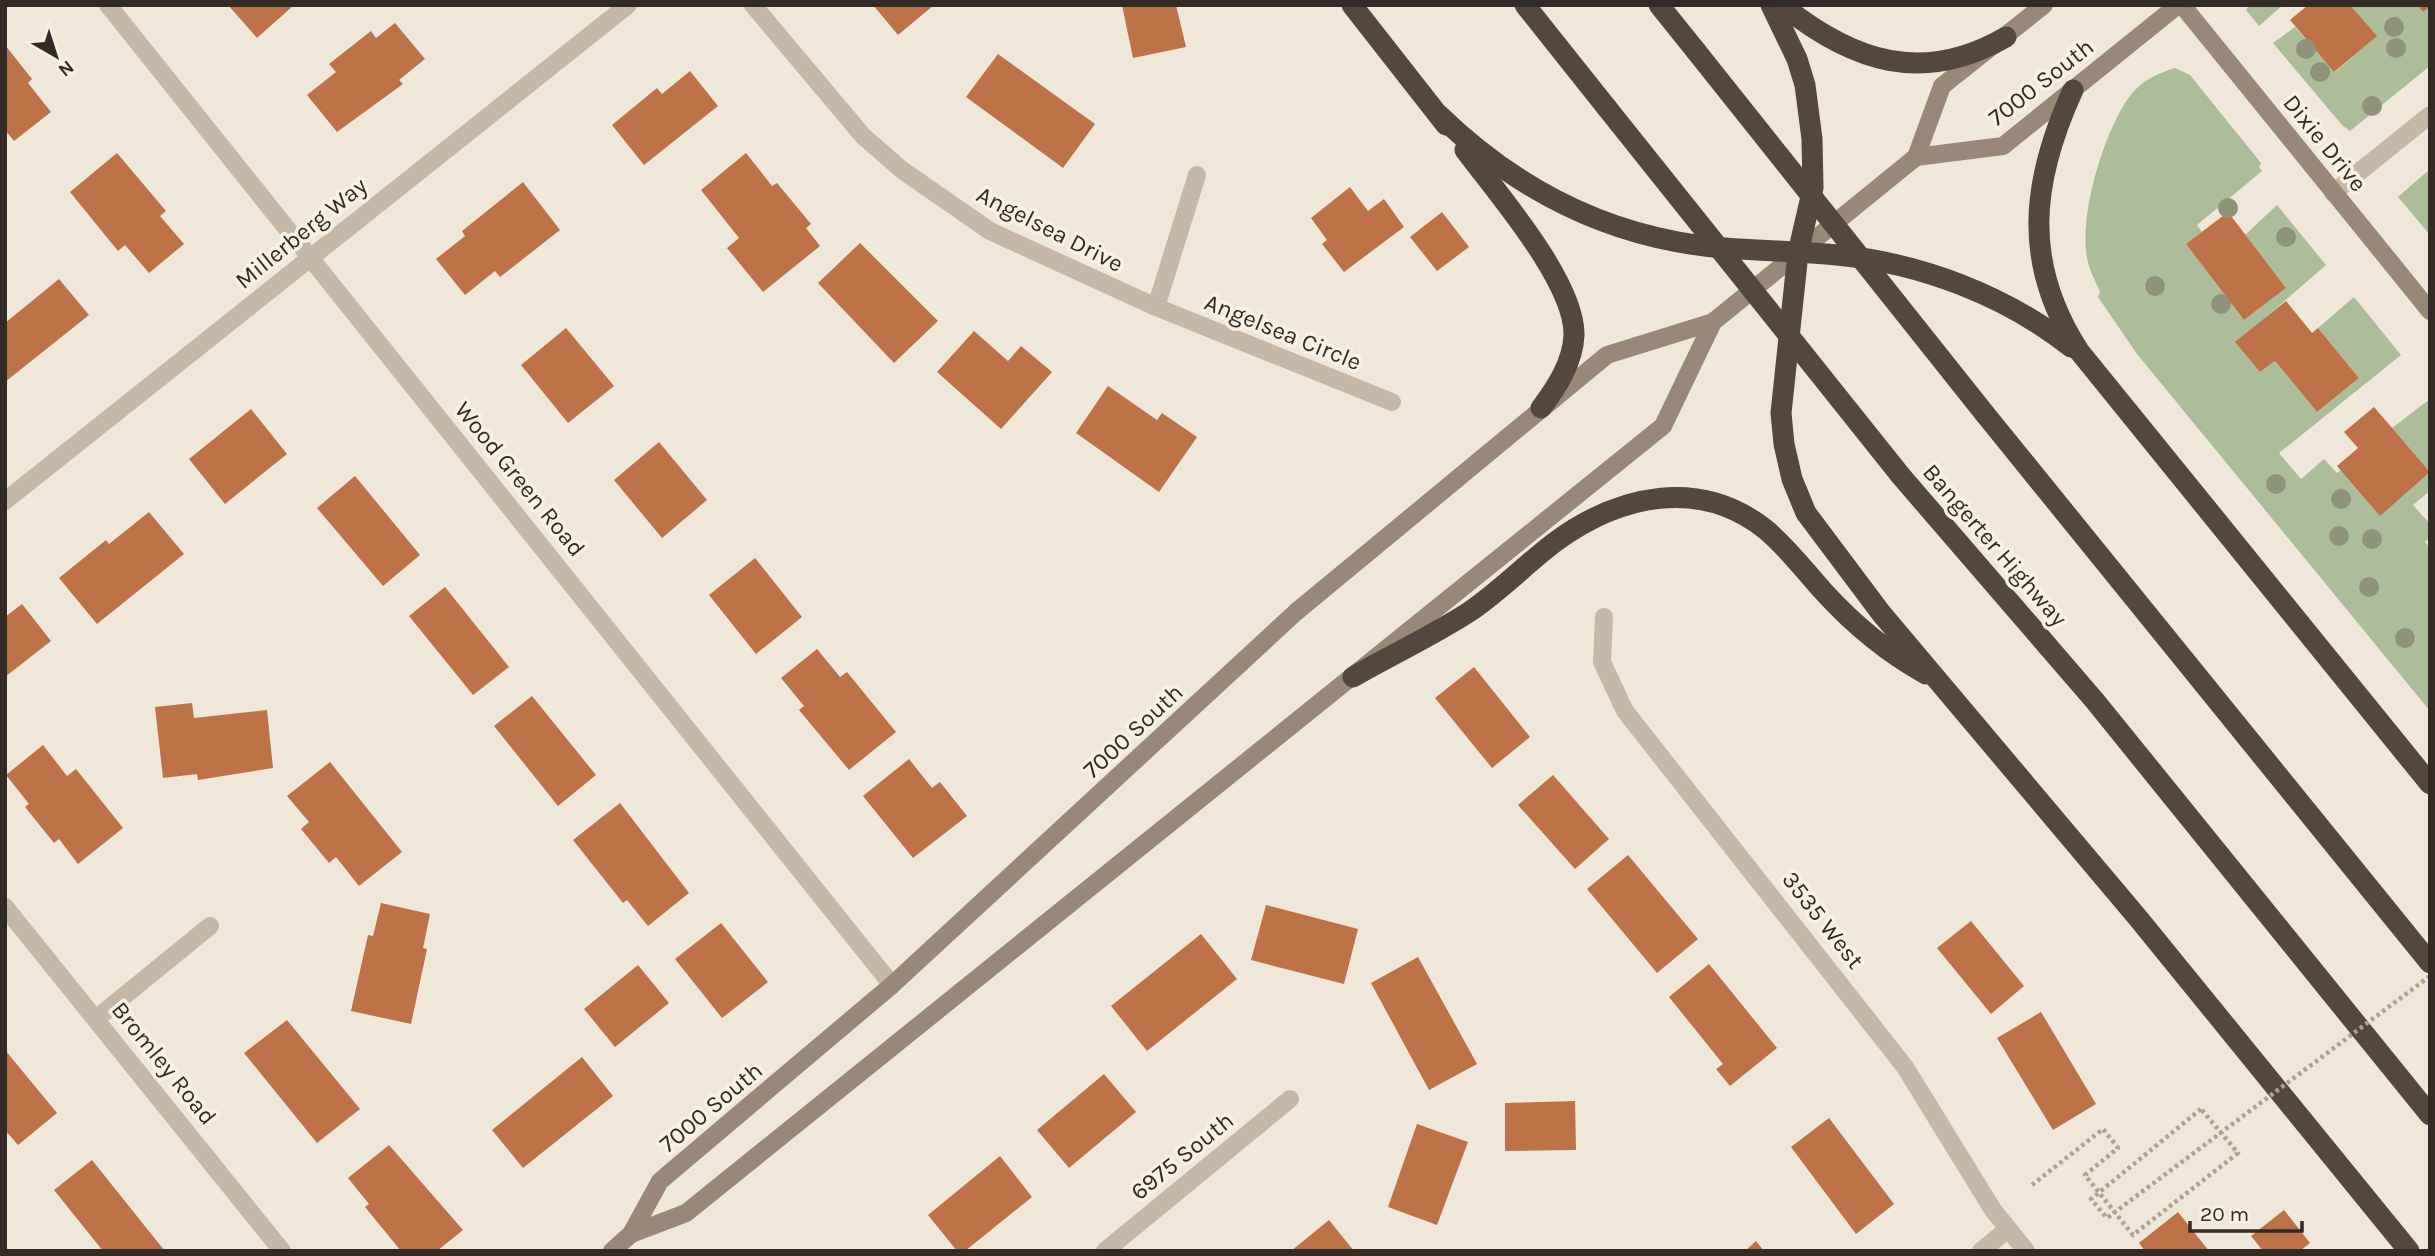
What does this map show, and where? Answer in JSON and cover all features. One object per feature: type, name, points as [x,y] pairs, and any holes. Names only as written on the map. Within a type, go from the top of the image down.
[{"type":"highway","points":[[1352,5],[1438,114],[1562,286],[1574,334],[1566,368],[1541,408]]},
{"type":"highway","name":"Bangerter Highway","points":[[1525,5],[1901,476],[2095,701],[2430,1115]]},
{"type":"highway","points":[[1660,5],[1985,414],[2430,963]]},
{"type":"highway","points":[[1771,5],[1797,59],[1810,111],[1813,188],[1798,253],[1781,414],[1792,479],[1806,513],[1844,567],[2138,918],[2410,1251]]},
{"type":"highway","points":[[1782,5],[1850,48],[1880,60],[1908,64],[1962,58],[2006,37]]},
{"type":"highway","points":[[2073,90],[2047,154],[2038,208],[2039,248],[2052,303],[2064,328],[2096,372],[2430,784]]},
{"type":"highway","points":[[1438,114],[1503,170],[1541,193],[1582,212],[1675,242],[1757,252],[1873,260],[1991,297],[2051,332],[2096,372]]},
{"type":"highway","points":[[1353,677],[1469,612],[1557,541],[1596,519],[1639,501],[1684,497],[1727,505],[1747,517],[1783,546],[1853,622],[1884,648],[1940,681]]},
{"type":"main road","points":[[1916,157],[1942,86],[2044,5]]},
{"type":"main road","name":"7000 South","points":[[612,1251],[631,1234],[660,1181],[892,985],[1296,612],[1541,408],[1608,355],[1713,323],[1916,157],[2003,146],[2180,5]]},
{"type":"main road","name":"Dixie Drive","points":[[2180,5],[2430,311]]},
{"type":"main road","name":"7000 South","points":[[631,1234],[686,1213],[1663,426],[1713,323]]},
{"type":"street","name":"Wood Green Road","points":[[108,5],[892,985]]},
{"type":"street","name":"Millerberg Way","points":[[5,501],[628,5]]},
{"type":"street","name":"Angelsea Drive","points":[[753,5],[835,105],[902,170],[990,232],[1156,307]]},
{"type":"street","points":[[2333,193],[2430,115]]},
{"type":"street","points":[[1156,307],[1197,175]]},
{"type":"street","name":"Angelsea Circle","points":[[1156,307],[1392,402]]},
{"type":"street","name":"3535 West","points":[[1604,617],[1602,662],[1625,711],[1905,1067],[2008,1229],[2026,1251]]},
{"type":"street","name":"Bromley Road","points":[[5,907],[282,1251]]},
{"type":"street","points":[[97,1018],[210,926]]},
{"type":"street","name":"6975 South","points":[[1105,1251],[1290,1100]]},
{"type":"street","points":[[1981,1251],[2008,1229]]},
{"type":"path","points":[[2032,1185],[2103,1129],[2118,1149],[2085,1175],[2133,1236],[2238,1153],[2201,1109],[2091,1199],[2107,1218],[2430,975]]},
{"type":"green space","points":[[2249,5],[2283,5],[2259,26],[2246,10]]},
{"type":"green space","points":[[2350,5],[2417,5],[2423,12],[2430,7],[2430,66],[2350,131],[2273,43],[2295,27],[2335,72],[2376,36]]},
{"type":"green space","points":[[2175,68],[2190,75],[2261,163],[2259,167],[2262,171],[2197,225],[2202,232],[2186,244],[2244,320],[2286,288],[2245,235],[2277,205],[2326,265],[2236,343],[2260,372],[2275,361],[2317,412],[2359,378],[2318,328],[2354,297],[2401,355],[2279,453],[2301,479],[2324,459],[2337,473],[2341,470],[2380,515],[2430,472],[2430,491],[2413,505],[2430,524],[2430,538],[2425,542],[2430,548],[2430,711],[2137,354],[2098,297],[2100,292],[2089,266],[2086,223],[2102,152],[2120,111],[2134,91],[2150,78]]},
{"type":"green space","points":[[2430,169],[2430,235],[2398,197]]},
{"type":"green space","points":[[2430,399],[2430,472],[2392,428]]},
{"type":"building","points":[[228,5],[294,5],[257,38]]},
{"type":"building","points":[[873,5],[934,5],[898,35]]},
{"type":"building","points":[[1122,5],[1176,5],[1186,47],[1133,58]]},
{"type":"building","points":[[2308,5],[2350,5],[2377,36],[2334,72],[2290,20]]},
{"type":"building","points":[[2417,5],[2430,5],[2430,7],[2423,12]]},
{"type":"building","points":[[395,23],[425,59],[399,80],[403,84],[337,132],[307,95],[336,72],[329,64],[371,31],[376,38]]},
{"type":"building","points":[[5,45],[32,79],[28,83],[51,112],[14,141],[5,130]]},
{"type":"building","points":[[998,54],[1095,124],[1063,168],[966,97]]},
{"type":"building","points":[[690,71],[718,106],[644,165],[612,125],[657,88],[662,94]]},
{"type":"building","points":[[117,153],[166,211],[160,216],[184,244],[149,273],[125,245],[118,251],[70,192]]},
{"type":"building","points":[[746,153],[772,186],[777,183],[811,224],[806,228],[820,246],[763,292],[727,248],[739,238],[701,190]]},
{"type":"building","points":[[523,182],[560,230],[500,277],[495,271],[465,295],[436,259],[465,236],[462,231]]},
{"type":"building","points":[[1350,187],[1368,211],[1384,199],[1404,227],[1344,272],[1322,244],[1327,240],[1311,218]]},
{"type":"building","points":[[1442,212],[1469,247],[1437,271],[1410,237]]},
{"type":"building","points":[[2228,212],[2286,288],[2244,320],[2186,244]]},
{"type":"building","points":[[860,243],[938,321],[894,363],[818,283]]},
{"type":"building","points":[[59,279],[89,315],[5,382],[5,323]]},
{"type":"building","points":[[2286,301],[2312,333],[2318,328],[2359,378],[2317,412],[2275,361],[2260,372],[2235,342]]},
{"type":"building","points":[[566,328],[614,386],[568,423],[521,365]]},
{"type":"building","points":[[974,331],[1008,361],[1021,346],[1052,372],[1001,429],[937,372]]},
{"type":"building","points":[[1108,386],[1157,420],[1162,413],[1197,437],[1159,492],[1076,433]]},
{"type":"building","points":[[2374,407],[2430,472],[2380,516],[2337,466],[2358,448],[2344,432]]},
{"type":"building","points":[[251,409],[287,454],[225,504],[189,459]]},
{"type":"building","points":[[659,442],[707,500],[662,538],[614,480]]},
{"type":"building","points":[[355,476],[420,555],[383,586],[317,508]]},
{"type":"building","points":[[149,512],[184,554],[97,624],[59,578],[106,540],[109,544]]},
{"type":"building","points":[[755,558],[802,617],[756,654],[709,595]]},
{"type":"building","points":[[445,587],[509,667],[473,695],[409,616]]},
{"type":"building","points":[[22,604],[51,641],[5,677],[5,617]]},
{"type":"building","points":[[817,649],[840,677],[847,672],[896,732],[849,770],[799,710],[804,706],[781,678]]},
{"type":"building","points":[[1474,667],[1530,737],[1492,768],[1435,698]]},
{"type":"building","points":[[532,696],[596,775],[558,806],[494,726]]},
{"type":"building","points":[[192,703],[194,718],[267,710],[273,768],[198,780],[197,774],[163,778],[155,707]]},
{"type":"building","points":[[43,745],[67,776],[76,769],[123,828],[78,864],[59,839],[54,843],[25,807],[29,804],[6,775]]},
{"type":"building","points":[[909,759],[932,788],[940,782],[967,816],[913,858],[863,796]]},
{"type":"building","points":[[330,762],[402,852],[359,886],[336,857],[329,863],[301,829],[309,822],[287,796]]},
{"type":"building","points":[[1553,775],[1609,839],[1575,869],[1518,805]]},
{"type":"building","points":[[620,803],[689,893],[648,926],[627,900],[623,903],[573,840]]},
{"type":"building","points":[[1628,855],[1698,939],[1657,973],[1587,889]]},
{"type":"building","points":[[381,903],[430,914],[423,948],[427,949],[411,1024],[351,1011],[368,935],[373,936]]},
{"type":"building","points":[[1266,905],[1358,929],[1344,984],[1251,960]]},
{"type":"building","points":[[1971,921],[2024,986],[1991,1014],[1937,948]]},
{"type":"building","points":[[721,923],[768,982],[722,1018],[675,959]]},
{"type":"building","points":[[1201,934],[1237,979],[1147,1051],[1111,1006]]},
{"type":"building","points":[[1418,957],[1477,1064],[1429,1090],[1371,983]]},
{"type":"building","points":[[1709,964],[1777,1048],[1730,1086],[1716,1069],[1723,1064],[1669,997]]},
{"type":"building","points":[[638,965],[669,1003],[615,1047],[584,1009]]},
{"type":"building","points":[[2041,1012],[2096,1104],[2053,1130],[1997,1038]]},
{"type":"building","points":[[287,1020],[360,1109],[317,1143],[244,1053]]},
{"type":"building","points":[[5,1050],[57,1113],[18,1145],[5,1130]]},
{"type":"building","points":[[582,1057],[613,1096],[523,1168],[492,1130]]},
{"type":"building","points":[[1104,1074],[1136,1112],[1069,1168],[1037,1130]]},
{"type":"building","points":[[1575,1101],[1576,1150],[1505,1151],[1505,1103]]},
{"type":"building","points":[[1829,1118],[1894,1204],[1856,1234],[1791,1147]]},
{"type":"building","points":[[1417,1124],[1468,1142],[1437,1225],[1388,1207]]},
{"type":"building","points":[[389,1145],[463,1230],[437,1251],[401,1251],[365,1207],[369,1204],[348,1178]]},
{"type":"building","points":[[1000,1156],[1032,1197],[965,1251],[957,1251],[928,1215]]},
{"type":"building","points":[[92,1160],[165,1251],[103,1251],[54,1190]]},
{"type":"building","points":[[2284,1210],[2310,1243],[2300,1251],[2263,1251],[2251,1236]]},
{"type":"building","points":[[2178,1212],[2209,1251],[2145,1251],[2139,1243]]},
{"type":"building","points":[[1329,1220],[1354,1251],[1291,1251]]},
{"type":"building","points":[[1756,1241],[1764,1251],[1745,1251]]}]
